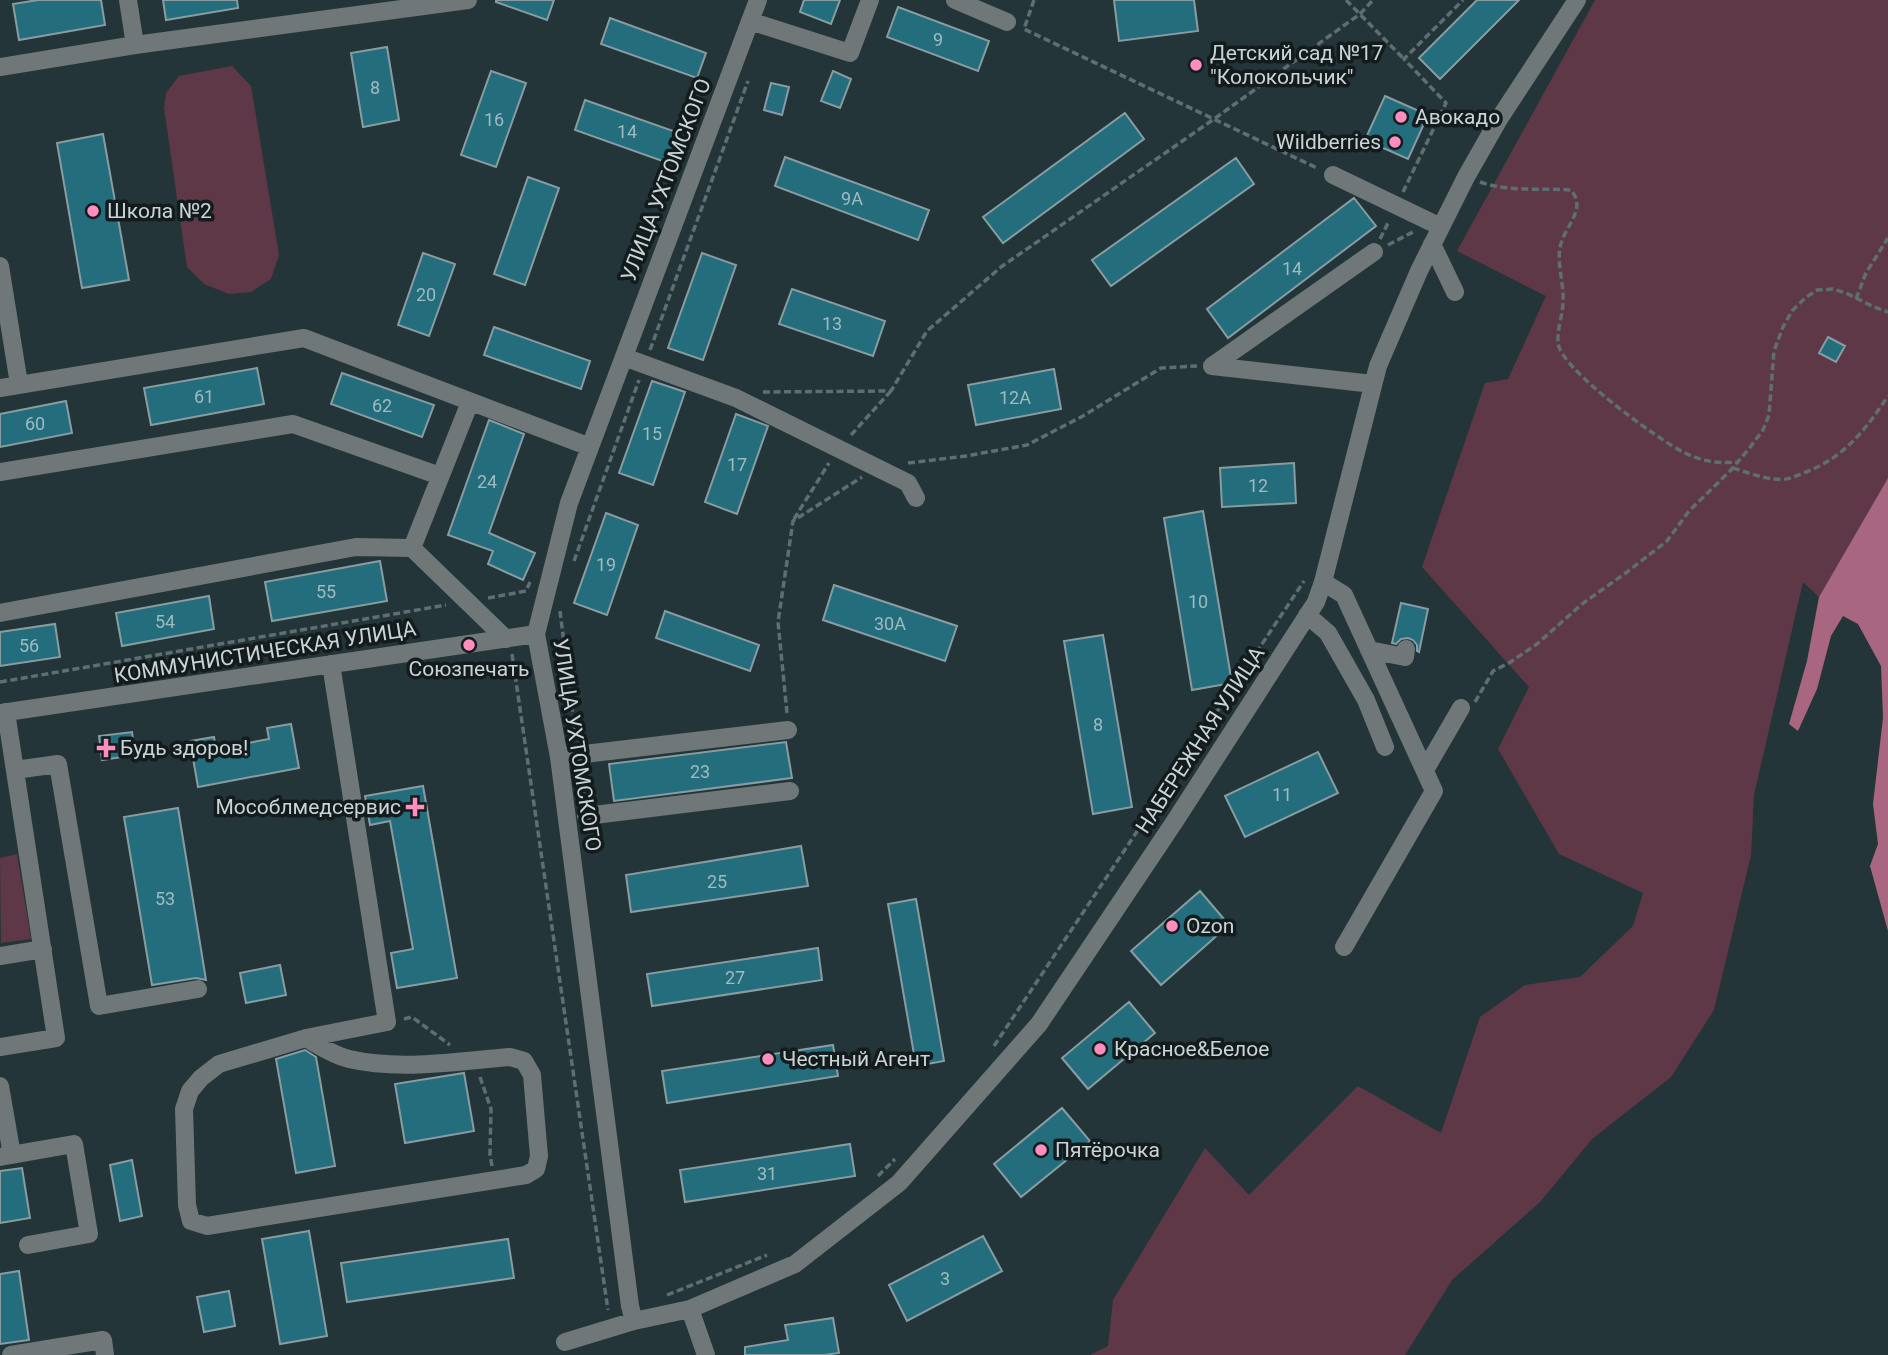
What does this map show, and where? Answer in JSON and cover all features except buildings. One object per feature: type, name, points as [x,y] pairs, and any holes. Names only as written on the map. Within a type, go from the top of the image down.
[{"type":"street","points":[[128,0],[135,44]]},
{"type":"street","points":[[0,67],[135,44],[468,0]]},
{"type":"street","name":"УЛИЦА УХТОМСКОГО","points":[[634,1321],[559,757],[536,634],[569,503],[758,0]]},
{"type":"street","points":[[750,22],[850,52],[870,0]]},
{"type":"street","points":[[955,0],[1007,22]]},
{"type":"street","name":"НАБЕРЕЖНАЯ УЛИЦА","points":[[565,1342],[634,1321],[690,1309],[795,1264],[899,1183],[1039,1024],[1175,821],[1316,602],[1315,579],[1378,366],[1432,244],[1437,224],[1499,119],[1577,0]]},
{"type":"street","points":[[1333,175],[1437,224]]},
{"type":"street","points":[[1432,244],[1455,292]]},
{"type":"street","points":[[1212,366],[1374,252]]},
{"type":"street","points":[[0,266],[19,384]]},
{"type":"street","points":[[0,388],[304,338],[590,447]]},
{"type":"street","points":[[624,357],[724,393],[908,483],[916,498]]},
{"type":"street","points":[[1212,366],[1373,384]]},
{"type":"street","points":[[412,548],[470,402]]},
{"type":"street","points":[[0,472],[293,424],[440,476]]},
{"type":"street","points":[[0,613],[356,547],[412,548],[509,643]]},
{"type":"street","points":[[1315,579],[1344,595],[1434,792],[1344,947]]},
{"type":"street","points":[[1307,615],[1328,633],[1366,700],[1385,747]]},
{"type":"street","name":"КОММУНИСТИЧЕСКАЯ УЛИЦА","points":[[3,713],[331,664],[509,643],[536,634]]},
{"type":"street","points":[[1369,650],[1405,657],[1406,649]]},
{"type":"street","points":[[306,1038],[332,1053],[371,1062],[402,1064],[510,1057],[524,1060],[532,1074],[539,1156],[536,1168],[526,1175],[207,1226],[191,1221],[187,1205],[184,1109],[190,1091],[201,1078],[219,1064],[306,1038],[387,1022],[331,664]]},
{"type":"street","points":[[1425,770],[1461,708]]},
{"type":"street","points":[[0,1047],[56,1038],[15,770],[3,713]]},
{"type":"street","points":[[559,757],[789,730]]},
{"type":"street","points":[[15,770],[58,764],[99,1006],[198,989]]},
{"type":"street","points":[[586,816],[790,791]]},
{"type":"street","points":[[0,957],[43,949]]},
{"type":"street","points":[[0,1086],[6,1156],[74,1144],[89,1234],[28,1245]]},
{"type":"street","points":[[690,1309],[706,1355]]},
{"type":"street","points":[[11,1355],[103,1340],[105,1355]]},
{"type":"path","points":[[1034,0],[1024,29],[1333,175]]},
{"type":"path","points":[[1346,0],[1446,103],[1374,252]]},
{"type":"path","points":[[724,393],[891,391],[927,331],[1001,267],[1214,119],[1360,14],[1373,0]]},
{"type":"path","points":[[1404,59],[1463,0]]},
{"type":"path","points":[[573,564],[749,79]]},
{"type":"path","points":[[1466,177],[1487,185],[1571,190],[1575,195],[1577,209],[1574,220],[1563,234],[1559,250],[1563,301],[1558,331],[1558,347],[1569,365],[1630,417],[1685,453],[1717,464],[1738,462]]},
{"type":"path","points":[[1374,252],[1437,224]]},
{"type":"path","points":[[1856,299],[1866,274],[1888,238]]},
{"type":"path","points":[[1513,661],[1537,644],[1582,604],[1667,541],[1689,511],[1738,462],[1763,430],[1769,415],[1774,351],[1792,311],[1805,298],[1817,290],[1833,289],[1888,312]]},
{"type":"path","points":[[789,730],[778,622],[793,521],[877,467],[1027,446],[1083,416],[1161,368],[1212,366]]},
{"type":"path","points":[[1733,468],[1774,479],[1787,479],[1818,467],[1842,453],[1862,434],[1888,396]]},
{"type":"path","points":[[995,1046],[1315,579]]},
{"type":"path","points":[[0,682],[526,591]]},
{"type":"path","points":[[559,601],[586,816]]},
{"type":"path","points":[[509,643],[608,1310]]},
{"type":"path","points":[[491,1109],[490,1155],[495,1180]]},
{"type":"path","points":[[870,1184],[898,1156]]},
{"type":"path","points":[[658,1299],[770,1254]]},
{"type":"shaded area","points":[[1595,0],[1888,0],[1888,478],[1819,597],[1803,582],[1754,795],[1751,855],[1714,1010],[1671,1077],[1592,1139],[1540,1202],[1452,1280],[1405,1355],[1090,1355],[1108,1346],[1113,1300],[1205,1148],[1249,1195],[1358,1086],[1441,1133],[1480,1017],[1525,985],[1580,977],[1633,926],[1643,893],[1559,854],[1498,749],[1529,687],[1422,567],[1485,383],[1508,379],[1546,296],[1457,251]]},
{"type":"shaded area","points":[[232,66],[251,86],[279,255],[271,279],[251,292],[229,294],[204,284],[187,267],[164,108],[166,93],[179,76]]},
{"type":"shaded area","points":[[1888,478],[1888,931],[1870,866],[1878,844],[1873,804],[1883,718],[1881,666],[1858,624],[1843,616],[1831,636],[1817,689],[1798,731],[1789,724],[1807,661],[1819,597]]},
{"type":"shaded area","points":[[17,854],[31,939],[1,943],[0,858]]},
{"type":"place","name":"Детский сад №17 \"Колокольчик\"","points":[[1196,65]]},
{"type":"place","name":"Авокадо","points":[[1401,117]]},
{"type":"place","name":"Wildberries","points":[[1395,142]]},
{"type":"place","name":"Школа №2","points":[[93,211]]},
{"type":"place","name":"Союзпечать","points":[[469,645]]},
{"type":"place","name":"Будь здоров!","points":[[106,748]]},
{"type":"place","name":"Мособлмедсервис","points":[[415,807]]},
{"type":"place","name":"Ozon","points":[[1172,926]]},
{"type":"place","name":"Красное&Белое","points":[[1100,1049]]},
{"type":"place","name":"Честный Агент","points":[[768,1059]]},
{"type":"place","name":"Пятёрочка","points":[[1041,1150]]}]
